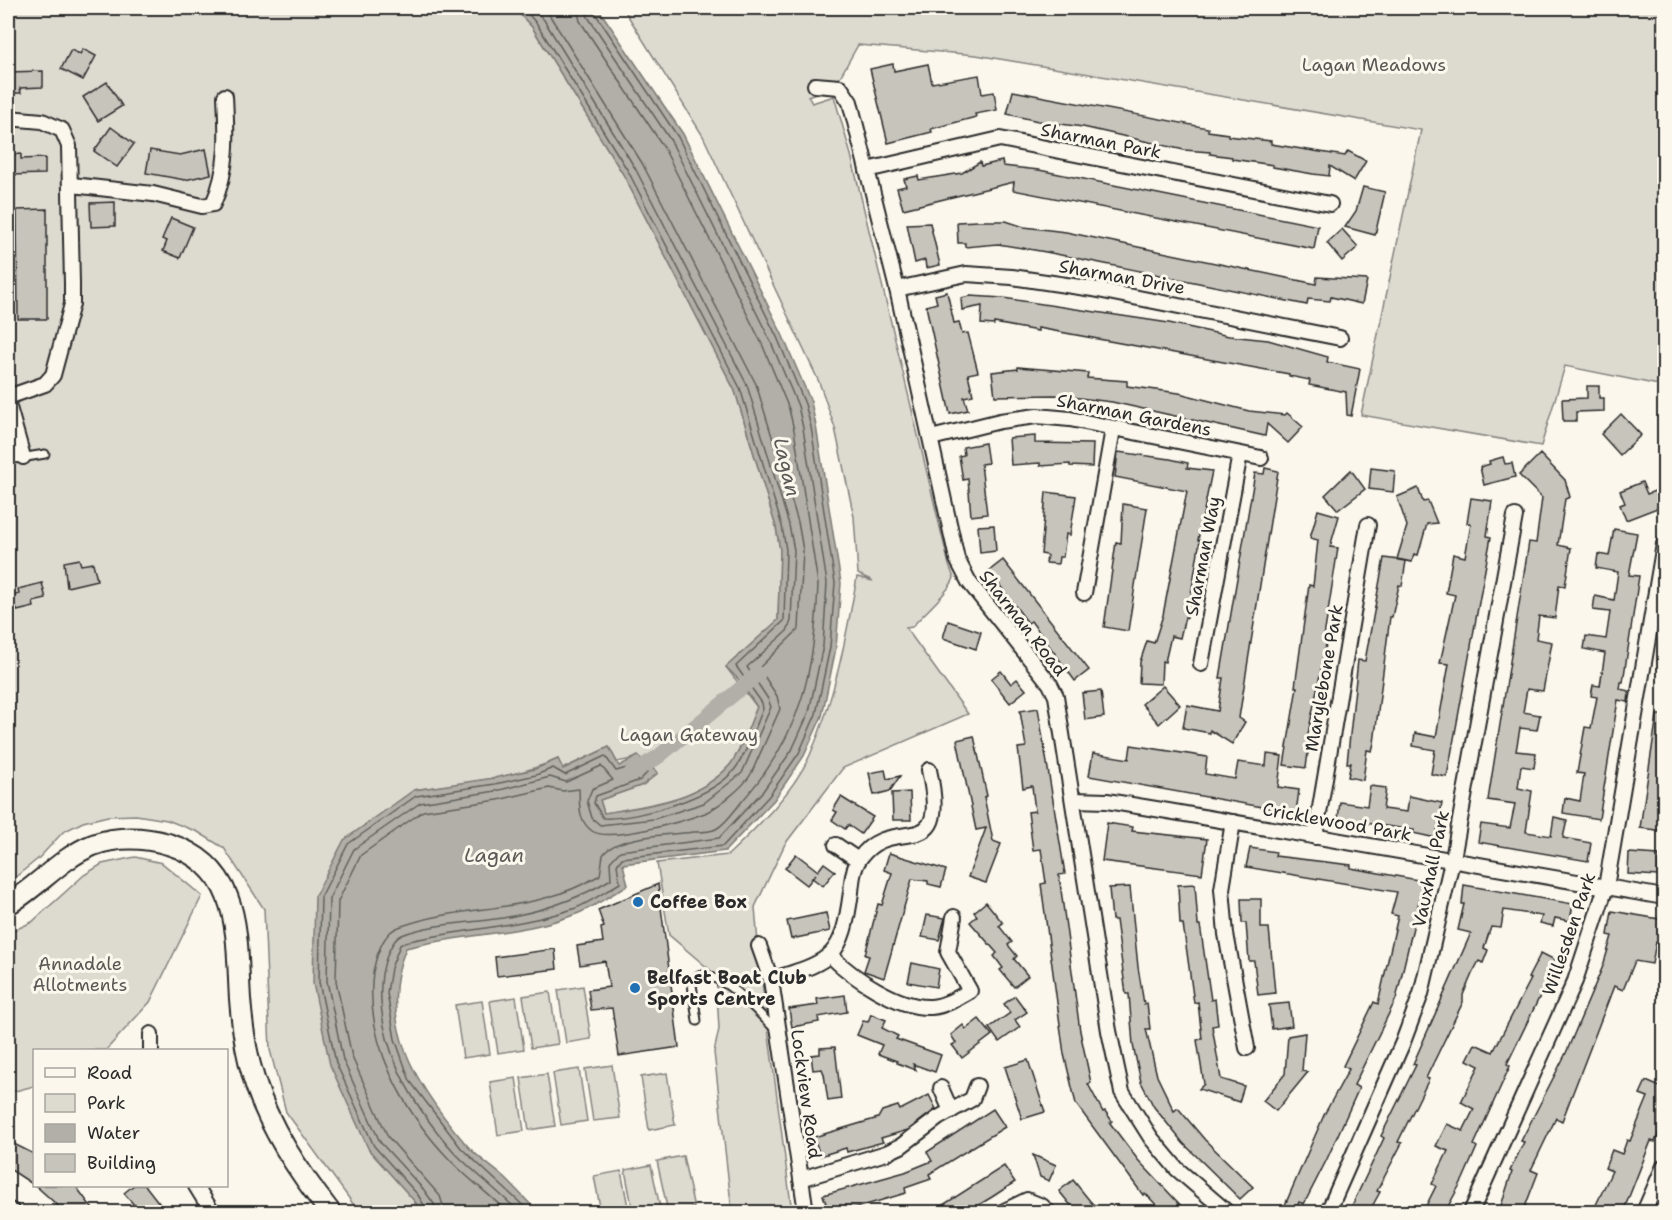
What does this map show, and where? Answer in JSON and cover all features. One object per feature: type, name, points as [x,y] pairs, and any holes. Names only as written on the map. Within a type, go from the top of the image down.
[{"type":"street","name":"Sharman Road","points":[[815,85],[840,87],[846,93],[897,289],[962,572],[1050,684],[1056,696],[1107,1020],[1122,1092],[1151,1138],[1177,1169],[1227,1212]]},
{"type":"street","points":[[72,185],[153,194],[202,206],[213,204],[223,183],[226,156],[225,96]]},
{"type":"street","points":[[8,118],[42,121],[62,130],[69,146],[72,185],[72,304],[58,362],[53,375],[45,384],[8,397]]},
{"type":"street","name":"Sharman Park","points":[[867,170],[1000,139],[1330,204]]},
{"type":"street","name":"Sharman Drive","points":[[897,289],[966,274],[1012,277],[1093,289],[1340,338]]},
{"type":"street","points":[[8,404],[23,457]]},
{"type":"street","name":"Sharman Gardens","points":[[931,438],[1000,421],[1037,416],[1070,419],[1260,458]]},
{"type":"street","points":[[1084,593],[1113,429]]},
{"type":"street","name":"Sharman Way","points":[[1201,664],[1240,454]]},
{"type":"street","name":"Vauxhall Park","points":[[1328,1212],[1416,1013],[1453,860],[1515,516]]},
{"type":"street","name":"Marylebone Park","points":[[1315,837],[1368,525]]},
{"type":"street","name":"Willesden Park","points":[[1471,1212],[1575,981],[1606,887],[1665,544]]},
{"type":"street","points":[[771,980],[812,966],[831,956],[845,932],[854,868],[868,849],[891,838],[916,834],[930,825],[936,808],[929,770]]},
{"type":"street","name":"Cricklewood Park","points":[[1074,800],[1107,801],[1665,897]]},
{"type":"street","points":[[1233,822],[1222,889],[1227,934],[1247,1048]]},
{"type":"street","points":[[8,904],[64,860],[93,845],[125,838],[148,838],[175,846],[197,858],[218,877],[235,917],[240,1001],[254,1079],[268,1117],[304,1179],[330,1212]]},
{"type":"street","points":[[836,845],[858,860]]},
{"type":"street","points":[[831,956],[859,979],[900,1000],[930,1007],[945,1004],[970,991],[948,951],[954,916]]},
{"type":"street","name":"Lockview Road","points":[[759,946],[771,980],[806,1212]]},
{"type":"street","points":[[151,1034],[151,1049]]},
{"type":"street","points":[[801,1179],[902,1146],[951,1111],[972,1100],[977,1086]]},
{"type":"street","points":[[942,1088],[951,1111]]},
{"type":"street","points":[[1644,1212],[1665,1166]]},
{"type":"street","points":[[197,1187],[212,1212]]},
{"type":"street","points":[[1002,1212],[1027,1200],[1042,1206],[1048,1212]]},
{"type":"street","points":[[8,1209],[13,1212]]},
{"type":"lane","points":[[8,460],[45,454]]},
{"type":"lane","points":[[697,1022],[692,984],[699,975],[708,975],[717,978],[779,1033]]},
{"type":"green space","name":"Lagan Gateway","points":[[8,8],[514,8],[532,27],[623,174],[735,391],[776,527],[780,550],[778,621],[726,667],[757,707],[741,746],[729,766],[716,778],[687,794],[654,804],[604,813],[600,800],[643,785],[637,758],[617,762],[609,747],[562,769],[558,759],[506,776],[414,790],[369,1150],[413,1199],[419,1212],[359,1212],[286,1112],[270,1050],[264,909],[224,848],[198,832],[167,820],[136,815],[108,816],[83,822],[63,832],[39,858],[8,883]]},
{"type":"green space","name":"Lagan Meadows","points":[[623,8],[1664,8],[1664,386],[1565,366],[1541,446],[1361,415],[1421,130],[976,55],[858,45],[835,86],[808,96],[812,103],[834,96],[851,155],[954,578],[947,590],[912,627],[906,628],[968,714],[843,768],[785,844],[755,907],[760,967],[792,1212],[732,1212],[714,1052],[719,1029],[716,975],[669,935],[657,863],[728,855],[762,821],[794,783],[819,734],[833,690],[857,577],[873,581],[858,574],[854,517],[835,428],[819,382],[703,136]]},
{"type":"green space","name":"Annadale Allotments","points":[[135,857],[162,863],[202,896],[150,1002],[107,1049],[33,1049],[33,1086],[8,1093],[8,933],[32,922],[84,875],[102,864]]},
{"type":"green space","points":[[583,986],[591,1039],[566,1043],[558,990]]},
{"type":"green space","points":[[550,992],[558,1044],[531,1048],[523,996]]},
{"type":"green space","points":[[516,997],[524,1049],[498,1053],[490,1001]]},
{"type":"green space","points":[[482,1001],[490,1054],[463,1058],[455,1005]]},
{"type":"green space","points":[[612,1065],[620,1118],[593,1121],[585,1069]]},
{"type":"green space","points":[[579,1069],[587,1121],[561,1125],[553,1073]]},
{"type":"green space","points":[[667,1073],[675,1125],[649,1130],[641,1077]]},
{"type":"green space","points":[[547,1074],[555,1126],[529,1130],[521,1078]]},
{"type":"green space","points":[[516,1078],[524,1131],[498,1135],[490,1082]]},
{"type":"green space","points":[[683,1156],[694,1208],[668,1212],[657,1161]]},
{"type":"green space","points":[[651,1165],[661,1212],[633,1212],[625,1170]]},
{"type":"green space","points":[[621,1171],[629,1212],[601,1212],[594,1176]]},
{"type":"water","name":"Lagan","points":[[514,8],[598,8],[683,134],[782,334],[811,402],[841,583],[836,648],[822,716],[804,756],[774,800],[725,851],[623,864],[628,885],[579,913],[558,920],[537,926],[406,948],[398,975],[395,1002],[398,1027],[417,1076],[447,1122],[469,1148],[506,1179],[538,1212],[424,1212],[369,1150],[330,1065],[313,983],[315,896],[344,840],[414,790],[494,778],[535,769],[558,759],[563,769],[609,747],[619,766],[638,756],[658,773],[643,785],[600,800],[604,813],[671,800],[702,787],[716,778],[733,761],[757,707],[739,680],[726,667],[778,620],[780,550],[776,527],[735,391],[623,174],[532,27]]},
{"type":"building","points":[[83,49],[96,56],[83,80],[61,69],[71,50],[80,54]]},
{"type":"building","points":[[893,64],[894,71],[928,64],[932,83],[979,75],[982,94],[994,92],[997,110],[975,114],[976,117],[931,129],[932,132],[888,143],[870,69]]},
{"type":"building","points":[[43,71],[43,87],[20,88],[21,93],[8,93],[8,72]]},
{"type":"building","points":[[107,82],[122,106],[98,121],[83,97]]},
{"type":"building","points":[[1013,91],[1208,128],[1208,131],[1228,134],[1228,136],[1271,141],[1271,144],[1345,156],[1348,151],[1366,161],[1354,181],[1330,166],[1329,176],[1232,159],[1232,157],[1210,154],[1210,152],[1184,150],[1083,127],[1007,114]]},
{"type":"building","points":[[111,127],[134,144],[117,167],[94,151]]},
{"type":"building","points":[[206,149],[211,174],[185,180],[146,173],[150,150],[180,155]]},
{"type":"building","points":[[21,154],[21,159],[45,158],[45,174],[8,175],[8,155]]},
{"type":"building","points":[[1002,161],[1003,166],[1039,170],[1318,226],[1314,249],[1013,190],[1014,182],[903,209],[897,188],[906,186],[904,179],[918,176],[919,180],[962,173],[980,162],[981,166]]},
{"type":"building","points":[[1363,187],[1385,192],[1375,235],[1345,227],[1356,211]]},
{"type":"building","points":[[115,202],[115,226],[91,227],[90,203]]},
{"type":"building","points":[[47,209],[47,319],[18,319],[17,210]]},
{"type":"building","points":[[171,218],[193,227],[180,258],[163,251],[167,241],[162,239]]},
{"type":"building","points":[[1006,221],[1024,227],[1066,232],[1316,284],[1317,277],[1367,280],[1362,304],[1331,297],[1330,301],[1308,299],[1307,305],[1046,252],[998,244],[965,247],[965,243],[958,243],[957,222]]},
{"type":"building","points":[[930,223],[940,265],[926,268],[925,260],[915,263],[907,224]]},
{"type":"building","points":[[1342,229],[1358,247],[1342,261],[1327,243]]},
{"type":"building","points":[[947,292],[954,323],[959,322],[962,334],[968,333],[978,372],[968,374],[973,395],[964,397],[968,410],[950,414],[926,306],[937,303],[935,295]]},
{"type":"building","points":[[970,296],[1003,298],[1169,323],[1229,336],[1268,340],[1328,357],[1327,362],[1360,369],[1351,416],[1347,415],[1346,392],[1309,385],[1310,380],[1289,376],[1289,374],[1038,328],[1038,331],[994,323],[994,325],[981,324],[982,306],[962,310],[961,298]]},
{"type":"building","points":[[1018,367],[1088,373],[1087,378],[1127,381],[1127,386],[1179,393],[1249,411],[1285,415],[1287,413],[1303,427],[1288,443],[1267,424],[1265,436],[1112,402],[1055,395],[995,396],[992,372],[1018,369]]},
{"type":"building","points":[[1587,386],[1599,386],[1599,398],[1604,398],[1604,411],[1576,412],[1576,421],[1563,421],[1562,399],[1587,398]]},
{"type":"building","points":[[1621,414],[1641,435],[1620,455],[1601,434]]},
{"type":"building","points":[[1035,436],[1035,443],[1093,444],[1092,467],[1070,466],[1070,464],[1040,466],[1040,463],[1011,465],[1009,438]]},
{"type":"building","points":[[985,443],[988,463],[981,464],[987,514],[971,516],[968,479],[963,480],[959,456],[964,455],[963,447]]},
{"type":"building","points":[[1118,452],[1170,459],[1188,463],[1187,468],[1212,471],[1198,540],[1200,540],[1187,618],[1185,617],[1180,638],[1171,636],[1165,662],[1162,661],[1161,684],[1139,683],[1140,662],[1147,641],[1154,643],[1163,615],[1187,491],[1115,477]]},
{"type":"building","points":[[1540,454],[1565,480],[1570,497],[1565,499],[1558,545],[1571,548],[1565,586],[1559,585],[1555,618],[1539,616],[1536,639],[1552,642],[1543,691],[1527,689],[1523,712],[1540,715],[1537,730],[1520,728],[1516,751],[1536,753],[1534,768],[1521,766],[1518,788],[1532,791],[1526,832],[1551,836],[1554,817],[1567,820],[1563,838],[1591,843],[1588,861],[1478,842],[1481,824],[1510,828],[1515,804],[1488,800],[1529,542],[1536,543],[1542,498],[1519,475]]},
{"type":"building","points":[[1503,457],[1505,464],[1512,463],[1515,477],[1484,485],[1480,467],[1490,464],[1489,461]]},
{"type":"building","points":[[1265,468],[1278,471],[1239,718],[1245,722],[1232,744],[1210,730],[1210,733],[1183,728],[1187,705],[1218,711],[1223,678],[1220,678],[1255,473],[1264,474]]},
{"type":"building","points":[[1371,468],[1395,471],[1393,492],[1369,489]]},
{"type":"building","points":[[1351,470],[1365,489],[1338,510],[1325,495]]},
{"type":"building","points":[[1642,482],[1647,494],[1665,487],[1665,505],[1626,520],[1620,505],[1625,503],[1620,491]]},
{"type":"building","points":[[1418,488],[1423,502],[1428,501],[1437,523],[1427,524],[1418,555],[1414,554],[1412,562],[1397,559],[1407,526],[1397,497]]},
{"type":"building","points":[[1046,492],[1076,496],[1070,535],[1066,534],[1063,557],[1059,557],[1058,564],[1046,563],[1047,555],[1041,554]]},
{"type":"building","points":[[1471,498],[1492,501],[1487,536],[1491,537],[1447,777],[1431,774],[1435,750],[1413,746],[1415,733],[1436,737],[1449,664],[1440,663],[1455,595],[1446,593],[1453,554],[1465,557],[1471,524],[1467,523]]},
{"type":"building","points":[[1123,504],[1147,508],[1128,631],[1104,627],[1116,542],[1121,543]]},
{"type":"building","points":[[1318,510],[1339,516],[1330,547],[1338,548],[1324,637],[1327,637],[1325,650],[1306,744],[1309,745],[1306,768],[1284,765],[1297,687],[1295,687],[1309,585],[1313,586],[1318,540],[1310,538]]},
{"type":"building","points":[[994,525],[996,551],[980,553],[978,526]]},
{"type":"building","points":[[1614,529],[1637,533],[1629,575],[1639,576],[1620,689],[1629,691],[1628,702],[1618,700],[1599,819],[1563,813],[1565,798],[1580,801],[1584,774],[1577,773],[1585,727],[1591,728],[1597,697],[1591,696],[1593,685],[1600,686],[1605,653],[1584,649],[1586,636],[1606,639],[1610,612],[1593,610],[1595,596],[1614,600],[1618,572],[1596,568],[1598,554],[1609,556]]},
{"type":"building","points":[[1384,558],[1406,561],[1402,586],[1399,585],[1392,617],[1390,617],[1374,743],[1372,751],[1367,750],[1363,780],[1348,777],[1351,763],[1347,763],[1358,660],[1365,661]]},
{"type":"building","points":[[79,559],[81,565],[93,563],[97,580],[67,587],[64,562]]},
{"type":"building","points":[[1003,560],[1089,670],[1075,681],[1031,621],[1028,623],[989,571]]},
{"type":"building","points":[[42,583],[46,599],[33,602],[34,607],[17,611],[16,607],[8,609],[8,597],[19,594],[18,589]]},
{"type":"building","points":[[948,621],[981,632],[976,649],[943,638]]},
{"type":"building","points":[[1001,671],[1011,684],[1017,679],[1026,690],[1010,703],[991,679]]},
{"type":"building","points":[[1163,686],[1180,705],[1159,724],[1142,704]]},
{"type":"building","points":[[1101,691],[1104,717],[1085,720],[1082,693]]},
{"type":"building","points":[[1038,708],[1065,874],[1059,875],[1080,1031],[1091,1083],[1088,1084],[1103,1112],[1105,1111],[1112,1121],[1110,1123],[1138,1160],[1187,1212],[1163,1212],[1145,1193],[1143,1195],[1076,1104],[1064,1054],[1041,884],[1046,883],[1041,849],[1033,850],[1028,812],[1035,811],[1032,786],[1023,788],[1018,748],[1026,747],[1020,711]]},
{"type":"building","points":[[1657,715],[1665,715],[1665,831],[1640,828]]},
{"type":"building","points":[[974,736],[987,796],[984,797],[993,841],[1001,844],[986,883],[968,877],[986,828],[976,830],[957,740]]},
{"type":"building","points":[[1131,745],[1207,757],[1205,774],[1235,779],[1238,762],[1266,766],[1267,754],[1282,756],[1278,787],[1299,790],[1296,813],[1089,776],[1093,753],[1129,759]]},
{"type":"building","points":[[885,770],[887,779],[900,776],[890,791],[874,795],[869,773]]},
{"type":"building","points":[[1370,786],[1386,788],[1383,809],[1407,812],[1409,796],[1442,803],[1436,838],[1413,833],[1414,830],[1338,819],[1340,802],[1367,806]]},
{"type":"building","points":[[910,792],[911,820],[893,820],[892,793]]},
{"type":"building","points":[[841,797],[873,817],[861,834],[848,825],[845,829],[832,820],[837,812],[833,810]]},
{"type":"building","points":[[1107,823],[1133,827],[1132,831],[1207,839],[1202,874],[1102,861]]},
{"type":"building","points":[[1250,848],[1276,852],[1275,856],[1351,865],[1351,868],[1424,881],[1396,999],[1354,1085],[1359,1088],[1327,1159],[1304,1204],[1299,1202],[1295,1212],[1282,1212],[1324,1115],[1349,1069],[1343,1066],[1374,1002],[1378,1004],[1398,916],[1391,914],[1397,892],[1246,867]]},
{"type":"building","points":[[889,853],[946,870],[941,887],[928,884],[928,881],[912,879],[884,978],[864,971],[869,956],[865,955],[878,904],[882,905],[892,873],[884,870]]},
{"type":"building","points":[[1629,853],[1659,855],[1658,876],[1628,874]]},
{"type":"building","points":[[796,854],[818,871],[824,863],[835,871],[823,886],[812,878],[807,885],[785,868]]},
{"type":"building","name":"Belfast Boat Club Sports Centre","points":[[658,884],[679,1047],[619,1056],[612,1008],[591,1010],[588,990],[609,987],[605,961],[580,965],[577,946],[603,942],[601,928],[604,927],[598,910]]},
{"type":"building","points":[[1195,884],[1198,925],[1200,925],[1211,1000],[1215,999],[1218,1025],[1212,1026],[1221,1079],[1244,1086],[1239,1102],[1199,1089],[1204,1084],[1197,1040],[1202,1039],[1198,1002],[1194,1003],[1183,924],[1180,924],[1178,885]]},
{"type":"building","points":[[1464,885],[1573,904],[1570,921],[1555,918],[1553,926],[1540,923],[1542,916],[1504,910],[1501,928],[1491,927],[1484,948],[1488,950],[1483,963],[1479,961],[1472,974],[1463,995],[1463,1002],[1398,1142],[1402,1143],[1377,1191],[1380,1192],[1369,1212],[1349,1212],[1384,1138],[1381,1136],[1416,1065],[1413,1064],[1471,933],[1458,930],[1464,904],[1462,904]]},
{"type":"building","points":[[1130,887],[1138,967],[1144,1004],[1147,1003],[1150,1029],[1146,1029],[1157,1076],[1174,1111],[1178,1108],[1205,1140],[1253,1187],[1240,1199],[1183,1143],[1154,1107],[1141,1082],[1133,1045],[1129,994],[1126,994],[1116,920],[1112,920],[1109,888]]},
{"type":"building","points":[[1241,899],[1261,899],[1261,928],[1269,928],[1275,993],[1258,995],[1254,961],[1249,961],[1246,923],[1242,923]]},
{"type":"building","points":[[986,902],[1003,923],[999,926],[1012,942],[1008,945],[1017,956],[1014,959],[1028,976],[1014,987],[1000,970],[1003,968],[994,956],[997,953],[970,922],[977,916],[974,912]]},
{"type":"building","points":[[1612,911],[1665,920],[1665,943],[1656,942],[1652,964],[1635,961],[1623,990],[1614,986],[1562,1121],[1556,1118],[1531,1170],[1538,1173],[1523,1212],[1499,1212],[1512,1172],[1510,1171],[1524,1142],[1521,1141],[1566,1053],[1603,966],[1612,936],[1608,935]]},
{"type":"building","points":[[826,913],[830,931],[791,939],[787,921]]},
{"type":"building","points":[[927,915],[945,918],[939,940],[922,937]]},
{"type":"building","points":[[555,949],[557,969],[497,976],[495,957]]},
{"type":"building","points":[[1541,953],[1557,961],[1507,1064],[1510,1066],[1474,1145],[1477,1147],[1463,1179],[1445,1212],[1423,1212],[1436,1186],[1432,1184],[1448,1151],[1436,1146],[1447,1124],[1463,1131],[1474,1109],[1461,1102],[1479,1066],[1467,1060],[1475,1044],[1493,1052],[1531,979],[1528,978]]},
{"type":"building","points":[[912,963],[939,969],[936,987],[908,982]]},
{"type":"building","points":[[845,995],[847,1012],[818,1017],[819,1022],[792,1027],[789,1009],[818,1005],[817,999]]},
{"type":"building","points":[[1015,996],[1027,1012],[1015,1020],[1020,1027],[999,1042],[989,1028],[1010,1013],[1004,1004]]},
{"type":"building","points":[[1289,1003],[1292,1026],[1272,1029],[1269,1005]]},
{"type":"building","points":[[871,1014],[886,1020],[882,1028],[898,1036],[896,1039],[941,1055],[935,1072],[913,1064],[916,1070],[878,1054],[882,1045],[857,1035],[863,1021],[868,1022]]},
{"type":"building","points":[[979,1019],[992,1035],[962,1058],[952,1045],[956,1043],[951,1035],[963,1025],[966,1029]]},
{"type":"building","points":[[1305,1033],[1302,1071],[1308,1072],[1276,1111],[1263,1101],[1285,1074],[1288,1036]]},
{"type":"building","points":[[835,1047],[841,1099],[828,1101],[824,1074],[822,1069],[813,1070],[811,1055],[820,1054],[820,1048]]},
{"type":"building","points":[[1028,1060],[1045,1112],[1022,1119],[1005,1067]]},
{"type":"building","points":[[1646,1081],[1665,1089],[1665,1118],[1655,1142],[1651,1141],[1623,1212],[1602,1212],[1594,1209],[1612,1171],[1605,1168],[1612,1150],[1622,1154],[1627,1140],[1630,1141],[1648,1097],[1640,1094]]},
{"type":"building","points":[[929,1095],[936,1109],[908,1130],[881,1138],[883,1142],[847,1152],[846,1148],[820,1156],[814,1137],[878,1118],[882,1111],[898,1106],[900,1110]]},
{"type":"building","points":[[993,1109],[1005,1127],[929,1174],[931,1179],[905,1188],[906,1193],[842,1212],[829,1212],[823,1195],[905,1172],[932,1161],[927,1152]]},
{"type":"building","points":[[8,1141],[33,1154],[33,1184],[8,1168]]},
{"type":"building","points":[[1033,1155],[1056,1165],[1049,1181],[1040,1177]]},
{"type":"building","points":[[1004,1166],[1015,1182],[992,1197],[967,1212],[932,1212]]},
{"type":"building","points":[[1073,1180],[1101,1212],[1077,1212],[1068,1202],[1059,1191]]},
{"type":"building","points":[[37,1187],[76,1187],[95,1212],[65,1212]]},
{"type":"building","points":[[132,1187],[147,1187],[166,1212],[140,1212],[124,1193]]},
{"type":"waterway","points":[[631,773],[658,757],[758,674]]},
{"type":"place","name":"Coffee Box","points":[[638,902]]},
{"type":"place","name":"Belfast Boat Club Sports Centre","points":[[635,988]]}]
